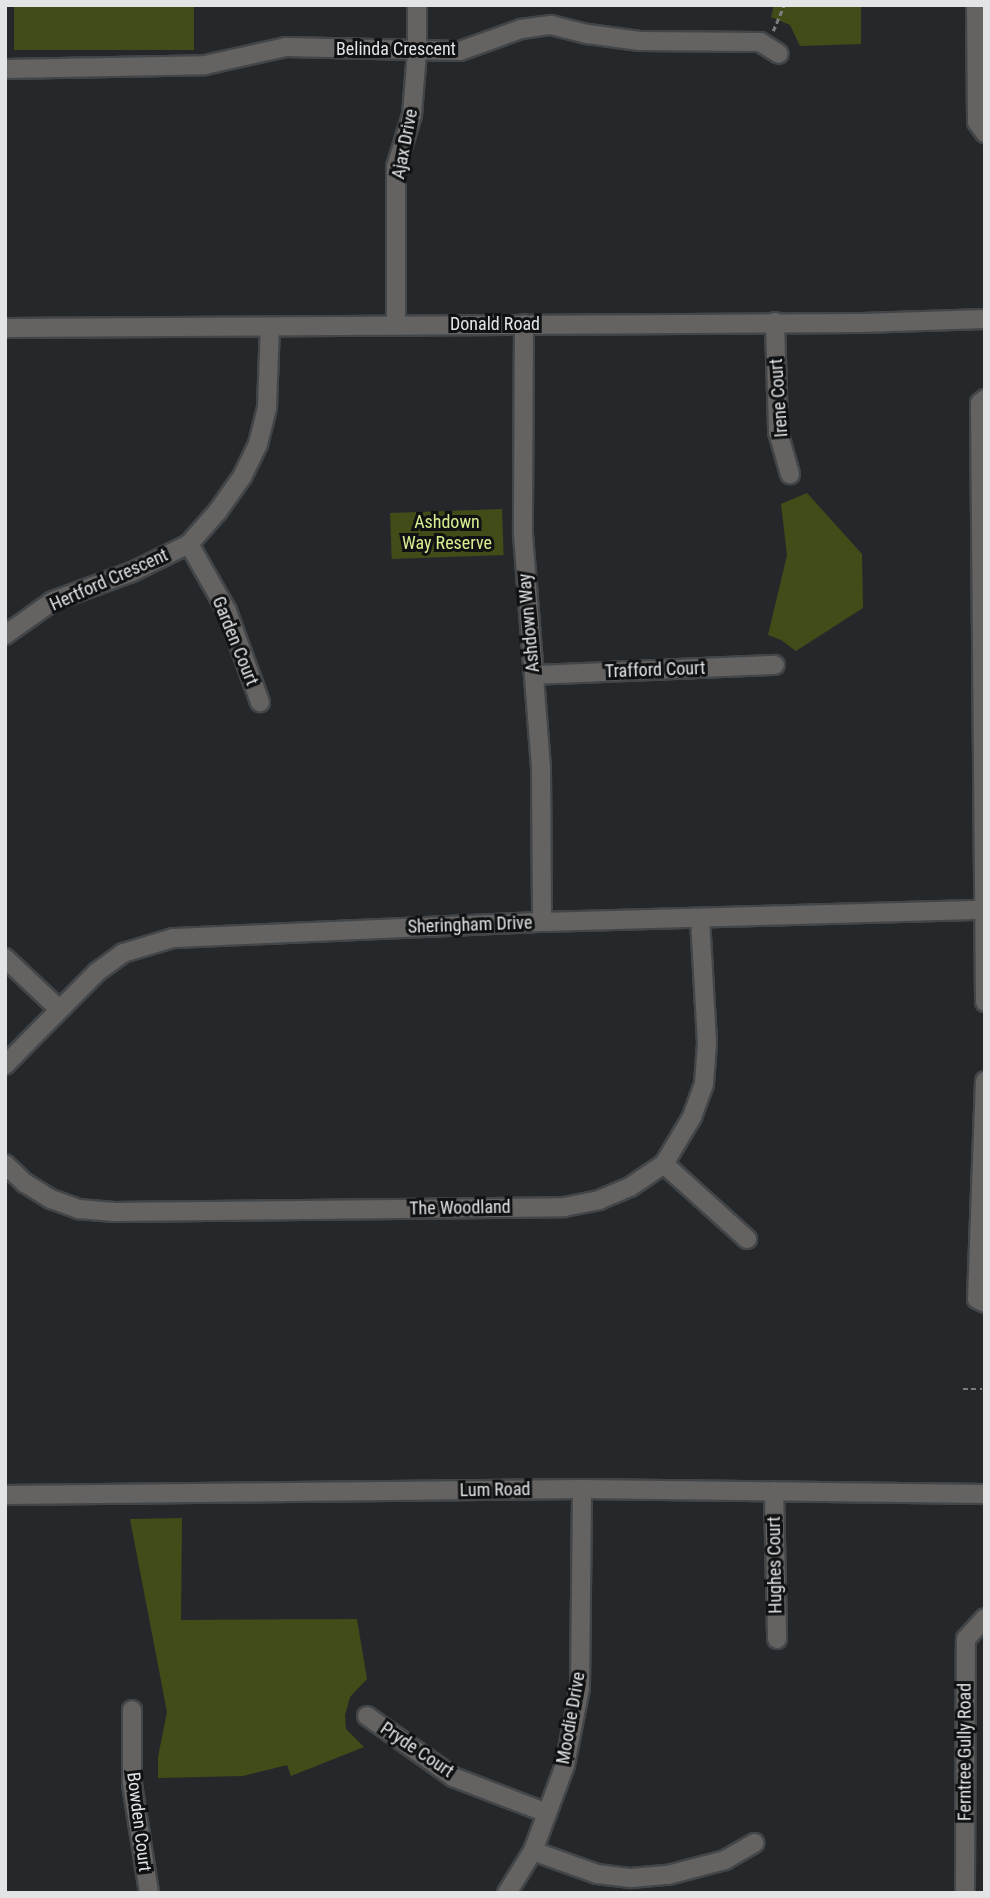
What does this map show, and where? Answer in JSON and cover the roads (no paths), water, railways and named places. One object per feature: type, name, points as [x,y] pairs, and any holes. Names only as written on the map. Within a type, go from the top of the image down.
[{"type":"street","name":"Ajax Drive","points":[[396,324],[396,167],[412,114],[417,51],[417,5]]},
{"type":"street","points":[[976,5],[980,132]]},
{"type":"street","name":"Belinda Crescent","points":[[5,69],[205,65],[286,47],[460,51],[521,29],[551,25],[588,34],[640,41],[760,42],[773,50]]},
{"type":"street","name":"Donald Road","points":[[5,328],[985,319]]},
{"type":"street","name":"Irene Court","points":[[775,321],[778,432],[790,474]]},
{"type":"street","name":"Ashdown Way","points":[[524,324],[523,534],[541,768],[542,922]]},
{"type":"street","name":"Hertford Crescent","points":[[5,635],[53,601],[132,572],[188,544],[234,488],[258,444],[267,407],[270,327]]},
{"type":"street","points":[[985,399],[980,403],[985,1002]]},
{"type":"street","name":"Garden Court","points":[[188,544],[227,611],[260,702]]},
{"type":"street","name":"Trafford Court","points":[[534,674],[775,665]]},
{"type":"street","name":"Sheringham Drive","points":[[5,1065],[97,972],[124,953],[173,938],[542,922],[983,910]]},
{"type":"street","name":"The Woodland","points":[[5,1164],[25,1183],[51,1199],[79,1209],[114,1212],[564,1207],[599,1200],[630,1186],[664,1164],[692,1117],[704,1084],[707,1043],[700,919]]},
{"type":"street","points":[[5,958],[59,1009]]},
{"type":"street","points":[[985,1081],[977,1299],[985,1303]]},
{"type":"street","points":[[664,1164],[747,1239]]},
{"type":"street","name":"Lum Road","points":[[5,1495],[582,1489],[985,1494]]},
{"type":"street","name":"Moodie Drive","points":[[507,1893],[533,1851],[565,1765],[580,1688],[582,1489]]},
{"type":"street","name":"Hughes Court","points":[[774,1491],[777,1639]]},
{"type":"street","name":"Ferntree Gully Road","points":[[965,1893],[965,1639],[985,1618]]},
{"type":"street","name":"Bowden Court","points":[[132,1710],[132,1784],[149,1893]]},
{"type":"street","name":"Pryde Court","points":[[367,1716],[453,1777],[547,1813]]},
{"type":"street","points":[[533,1851],[597,1874],[631,1878],[668,1874],[725,1860],[755,1843]]},
{"type":"park label","name":"Ashdown Way Reserve","points":[[447,533]]}]
